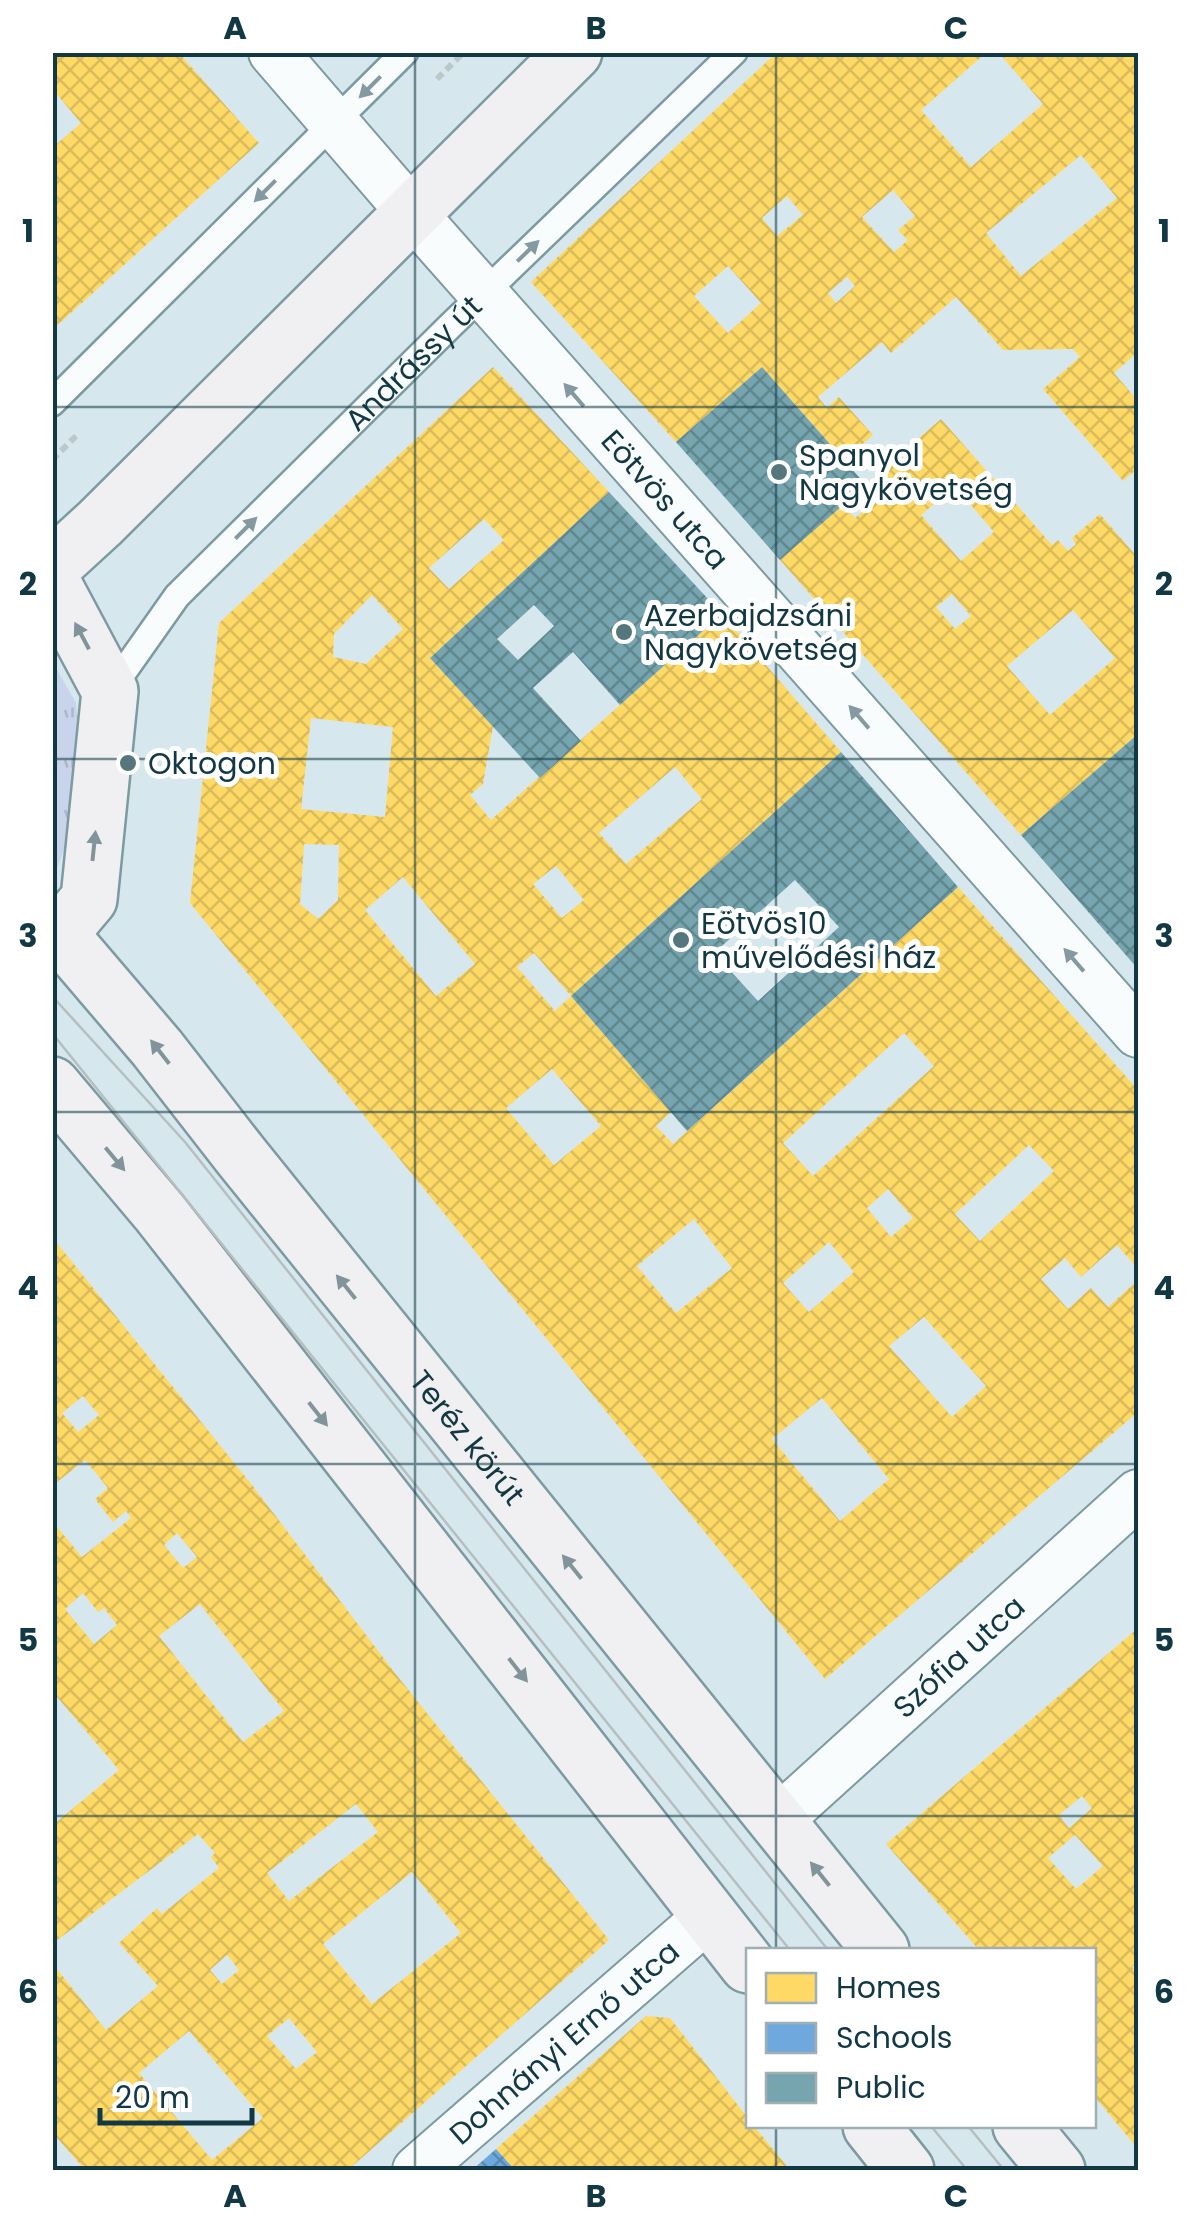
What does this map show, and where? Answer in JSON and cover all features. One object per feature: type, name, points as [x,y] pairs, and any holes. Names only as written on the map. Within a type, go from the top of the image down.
[{"type":"main road","points":[[52,566],[574,52]]},
{"type":"main road","points":[[52,582],[110,691],[89,898],[56,934]]},
{"type":"main road","name":"Teréz körút","points":[[56,934],[146,1035],[879,1948]]},
{"type":"main road","points":[[52,1085],[160,1213],[746,1962]]},
{"type":"main road","points":[[873,2128],[906,2170]]},
{"type":"main road","points":[[1023,2128],[1057,2170]]},
{"type":"street","name":"Eötvös utca","points":[[273,52],[1138,1034]]},
{"type":"street","name":"Szófia utca","points":[[777,1820],[1138,1494]]},
{"type":"street","name":"Dohnányi Ernő utca","points":[[417,2170],[710,1915]]},
{"type":"lane","points":[[52,403],[405,52]]},
{"type":"lane","name":"Andrássy út","points":[[110,691],[177,596],[734,52]]},
{"type":"green space","points":[[54,664],[76,703],[80,750],[65,847],[54,876]]},
{"type":"building: Homes","points":[[52,52],[178,52],[259,143],[52,330],[52,148],[81,123],[55,92],[52,94]]},
{"type":"building: Homes","points":[[777,52],[987,52],[921,110],[971,167],[1043,104],[998,52],[1137,52],[1138,352],[1114,373],[1138,401],[1138,468],[1123,481],[1043,389],[1080,357],[1073,349],[1003,350],[956,297],[891,353],[882,342],[818,397],[827,408],[839,397],[873,435],[844,460],[762,367],[676,442],[531,282]],"holes":[[[1081,155],[1117,198],[1021,276],[986,233]],[[893,190],[915,216],[898,230],[908,240],[894,252],[862,217]],[[787,196],[803,215],[777,236],[762,218]],[[728,266],[761,303],[728,333],[694,296]],[[847,277],[855,286],[836,303],[828,293]]]},
{"type":"building: Homes","points":[[493,367],[609,492],[430,658],[493,726],[483,784],[470,795],[491,820],[722,614],[841,752],[571,996],[671,1112],[656,1126],[673,1144],[958,887],[1138,1090],[1138,1269],[1117,1245],[1081,1277],[1065,1258],[1041,1279],[1068,1309],[1091,1288],[1108,1307],[1138,1280],[1138,1412],[825,1679],[190,903],[219,623]],"holes":[[[484,519],[504,540],[449,589],[429,568]],[[372,595],[403,629],[366,664],[333,657],[334,634]],[[311,718],[393,727],[385,817],[301,809]],[[675,767],[702,799],[626,864],[599,833]],[[304,844],[339,845],[338,900],[318,919],[300,904]],[[556,866],[584,900],[562,918],[533,884]],[[403,877],[475,964],[436,996],[365,910]],[[534,953],[571,996],[555,1011],[517,967]],[[904,1033],[934,1066],[813,1176],[783,1143]],[[552,1069],[601,1126],[554,1165],[506,1108]],[[1029,1145],[1054,1171],[980,1241],[955,1214]],[[888,1189],[913,1218],[891,1237],[867,1208]],[[694,1219],[732,1268],[676,1313],[637,1266]],[[829,1242],[854,1272],[809,1312],[783,1283]],[[924,1317],[986,1386],[952,1417],[889,1346]],[[822,1398],[889,1479],[840,1521],[772,1439]]]},
{"type":"building: Homes","points":[[941,419],[1052,545],[1058,540],[1068,551],[1076,544],[1072,538],[1100,514],[1138,558],[1138,734],[1021,835],[780,560],[843,504],[855,518],[868,507],[856,493]],"holes":[[[955,486],[994,532],[961,561],[921,515]],[[952,594],[971,616],[955,629],[936,607]],[[1073,610],[1115,658],[1050,715],[1007,666]]]},
{"type":"building: Homes","points":[[52,1237],[609,1940],[348,2170],[85,2170],[52,2132],[52,1963],[106,2030],[158,1986],[119,1943],[157,1908],[162,1914],[219,1868],[211,1857],[215,1853],[198,1834],[52,1944],[52,1826],[119,1770],[52,1691],[52,1521],[82,1557],[131,1518],[126,1511],[113,1522],[95,1499],[108,1488],[85,1460],[52,1486]],"holes":[[[83,1396],[99,1415],[78,1432],[62,1413]],[[177,1533],[197,1557],[183,1568],[164,1545]],[[83,1593],[98,1612],[104,1608],[117,1625],[94,1644],[65,1609]],[[200,1604],[284,1711],[243,1742],[159,1636]],[[356,1804],[378,1832],[289,1901],[267,1873]],[[412,1872],[461,1933],[372,2004],[323,1944]],[[227,1955],[239,1970],[222,1984],[210,1970]],[[289,2018],[317,2052],[296,2069],[267,2036]],[[189,2031],[263,2118],[212,2160],[139,2073]]]},
{"type":"building: Homes","points":[[1138,1628],[1138,1962],[1132,1967],[1138,1974],[1138,2149],[1096,2098],[1096,1948],[977,1948],[886,1844]],"holes":[[[1082,1796],[1092,1808],[1069,1828],[1059,1815]],[[1075,1835],[1103,1866],[1076,1889],[1048,1858]]]},
{"type":"building: Homes","points":[[646,2016],[670,2018],[746,2115],[746,2128],[756,2128],[790,2170],[648,2167],[515,2170],[496,2149]]},
{"type":"building: Schools","points":[[496,2149],[515,2170],[472,2170]]},
{"type":"building: Public","name":"Spanyol Nagykövetség","points":[[762,367],[866,485],[780,560],[676,442]]},
{"type":"building: Public","name":"Azerbajdzsáni Nagykövetség","points":[[609,492],[722,614],[620,705],[573,652],[533,688],[581,741],[540,778],[430,658]],"holes":[[[534,605],[554,626],[518,660],[497,639]]]},
{"type":"building: Public","points":[[1138,734],[1138,969],[1021,835]]},
{"type":"building: Public","name":"Eötvös10 művelődési ház","points":[[841,752],[958,887],[687,1131],[571,996]],"holes":[[[795,880],[839,927],[758,1001],[714,953]]]},
{"type":"tram line","points":[[52,996],[185,1142],[826,1948]]},
{"type":"tram line","points":[[52,1033],[788,1948]]},
{"type":"tram line","points":[[933,2128],[967,2170]]},
{"type":"tram line","points":[[970,2128],[1004,2170]]},
{"type":"place","name":"Spanyol Nagykövetség","points":[[779,472]]},
{"type":"place","name":"Azerbajdzsáni Nagykövetség","points":[[624,632]]},
{"type":"place","name":"Oktogon","points":[[128,763]]},
{"type":"place","name":"Eötvös10 művelődési ház","points":[[681,940]]}]
